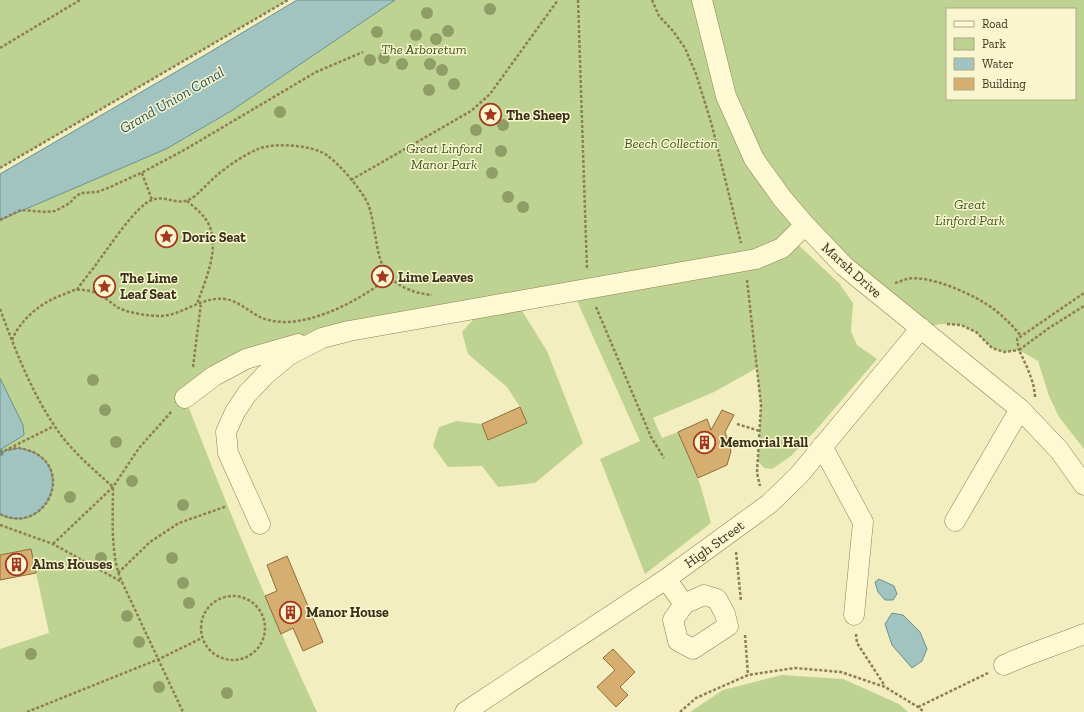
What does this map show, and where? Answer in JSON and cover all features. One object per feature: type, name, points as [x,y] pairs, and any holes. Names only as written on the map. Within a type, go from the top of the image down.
[{"type":"street","name":"Marsh Drive","points":[[702,0],[726,96],[754,159],[782,198],[844,266],[1026,414],[1059,450],[1084,485]]},
{"type":"street","points":[[188,396],[214,376],[246,359],[349,331],[756,259],[782,248],[805,225]]},
{"type":"street","name":"High Street","points":[[465,712],[486,706],[666,579],[769,504],[799,475],[921,328]]},
{"type":"street","points":[[260,524],[228,453],[226,432],[235,412],[247,394],[265,375],[289,355],[322,338]]},
{"type":"street","points":[[956,522],[1026,414]]},
{"type":"street","points":[[822,446],[863,522],[854,615]]},
{"type":"street","points":[[666,579],[684,604]]},
{"type":"street","points":[[1004,665],[1023,656],[1084,634]]},
{"type":"path","points":[[0,48],[80,0]]},
{"type":"path","points":[[0,168],[288,0]]},
{"type":"path","points":[[351,180],[471,110],[490,94],[558,0]]},
{"type":"path","points":[[578,0],[597,288],[651,437],[664,458]]},
{"type":"path","points":[[0,220],[21,210],[46,212],[55,211],[70,203],[80,193],[97,192],[142,173],[186,149],[316,72],[362,52]]},
{"type":"path","points":[[77,290],[126,225],[144,205],[152,200],[164,199],[171,202],[187,201],[195,196],[215,176],[258,149],[271,146],[291,145],[317,150],[327,155],[362,192],[371,214],[380,260],[390,277],[403,288],[422,294],[436,296]]},
{"type":"path","points":[[142,173],[152,200]]},
{"type":"path","points":[[187,201],[204,217],[209,225],[212,244],[211,261],[197,304]]},
{"type":"path","points":[[12,340],[14,334],[21,325],[43,304],[58,296],[77,290],[95,293],[123,310],[152,315],[168,315],[197,304],[219,298],[236,301],[263,318],[280,322],[298,321],[320,315],[367,293],[390,277]]},
{"type":"path","points":[[878,294],[892,284],[907,279],[936,281],[970,295],[994,309],[1011,323],[1021,336]]},
{"type":"path","points":[[1026,414],[1036,406],[1035,390],[1029,371],[1019,350],[1017,340],[1084,293]]},
{"type":"path","points":[[53,544],[113,486],[139,448],[166,416],[188,396],[201,303]]},
{"type":"path","points":[[921,328],[941,324],[961,325],[976,332],[992,348],[1004,352],[1019,350],[1049,328],[1084,306]]},
{"type":"path","points":[[0,309],[29,382],[54,426],[88,465],[113,486],[114,551],[118,573],[183,712]]},
{"type":"path","points":[[736,424],[760,432]]},
{"type":"path","points":[[0,454],[54,426]]},
{"type":"path","points":[[0,514],[17,519],[29,517],[40,511],[48,502],[52,491],[53,478],[49,467],[41,457],[31,451],[19,448],[7,450]]},
{"type":"path","points":[[118,573],[150,542],[179,523],[227,506]]},
{"type":"path","points":[[0,525],[53,544],[122,582]]},
{"type":"path","points":[[234,596],[244,598],[253,603],[260,610],[264,620],[265,631],[262,642],[256,651],[247,657],[236,660],[225,660],[215,656],[207,648],[202,638],[200,628],[202,618],[207,608],[214,602],[224,597],[234,596]]},
{"type":"path","points":[[854,615],[857,643],[885,687]]},
{"type":"path","points":[[27,712],[159,659],[202,638]]},
{"type":"path","points":[[918,707],[1004,665]]},
{"type":"path","points":[[680,712],[696,698],[748,675],[795,668],[841,672],[885,687],[924,712]]},
{"type":"green space","points":[[0,0],[288,0],[0,168]]},
{"type":"green space","name":"Great Linford Manor Park","points":[[395,0],[1084,0],[1084,449],[1059,417],[1049,396],[1038,361],[1019,350],[1004,352],[992,348],[976,332],[961,325],[941,324],[921,328],[805,225],[792,239],[839,283],[853,303],[851,331],[857,345],[877,359],[816,430],[791,456],[772,469],[764,468],[758,461],[761,405],[757,368],[714,392],[653,418],[662,438],[678,432],[700,484],[711,523],[645,574],[600,459],[640,441],[573,292],[270,352],[185,398],[248,556],[317,712],[0,712],[0,649],[49,633],[31,549],[0,555],[0,220],[166,149],[231,111]]},
{"type":"green space","points":[[521,309],[547,351],[583,443],[535,483],[498,487],[482,466],[448,467],[433,446],[439,427],[457,421],[482,424],[489,440],[527,423],[520,407],[507,387],[468,354],[462,332],[477,315]]},
{"type":"green space","points":[[782,675],[843,679],[899,704],[908,712],[690,712],[723,690]]},
{"type":"water","name":"Grand Union Canal","points":[[297,0],[395,0],[231,111],[166,149],[0,220],[0,174]]},
{"type":"water","points":[[0,378],[23,425],[24,435],[0,450]]},
{"type":"water","points":[[19,448],[31,451],[44,460],[51,472],[52,485],[49,498],[41,509],[30,516],[16,519],[0,514],[0,453]]},
{"type":"water","points":[[879,579],[894,586],[897,594],[893,600],[885,600],[878,592],[875,582]]},
{"type":"water","points":[[892,613],[903,615],[920,632],[927,649],[922,661],[912,668],[892,645],[885,624]]},
{"type":"building","points":[[520,407],[527,423],[488,440],[482,424]]},
{"type":"building","name":"Memorial Hall","points":[[722,410],[734,415],[725,432],[731,451],[727,465],[698,478],[678,432],[707,419],[711,430]]},
{"type":"building","name":"Alms Houses","points":[[31,549],[36,573],[0,580],[0,555]]},
{"type":"building","name":"Manor House","points":[[287,556],[323,642],[303,651],[293,628],[281,634],[265,596],[277,591],[267,565]]},
{"type":"building","points":[[613,649],[635,672],[620,687],[628,695],[616,707],[597,687],[615,670],[603,658]]},
{"type":"place","name":"The Sheep","points":[[490,115]]},
{"type":"place","name":"Doric Seat","points":[[166,237]]},
{"type":"place","name":"Lime Leaves","points":[[383,277]]},
{"type":"place","name":"The Lime Leaf Seat","points":[[104,286]]},
{"type":"place","name":"Memorial Hall","points":[[705,442]]},
{"type":"place","name":"Alms Houses","points":[[17,564]]},
{"type":"place","name":"Manor House","points":[[291,612]]},
{"type":"park label","name":"The Arboretum","points":[[424,49]]},
{"type":"park label","name":"Beech Collection","points":[[671,143]]},
{"type":"park label","name":"Great Linford Park","points":[[970,212]]}]
